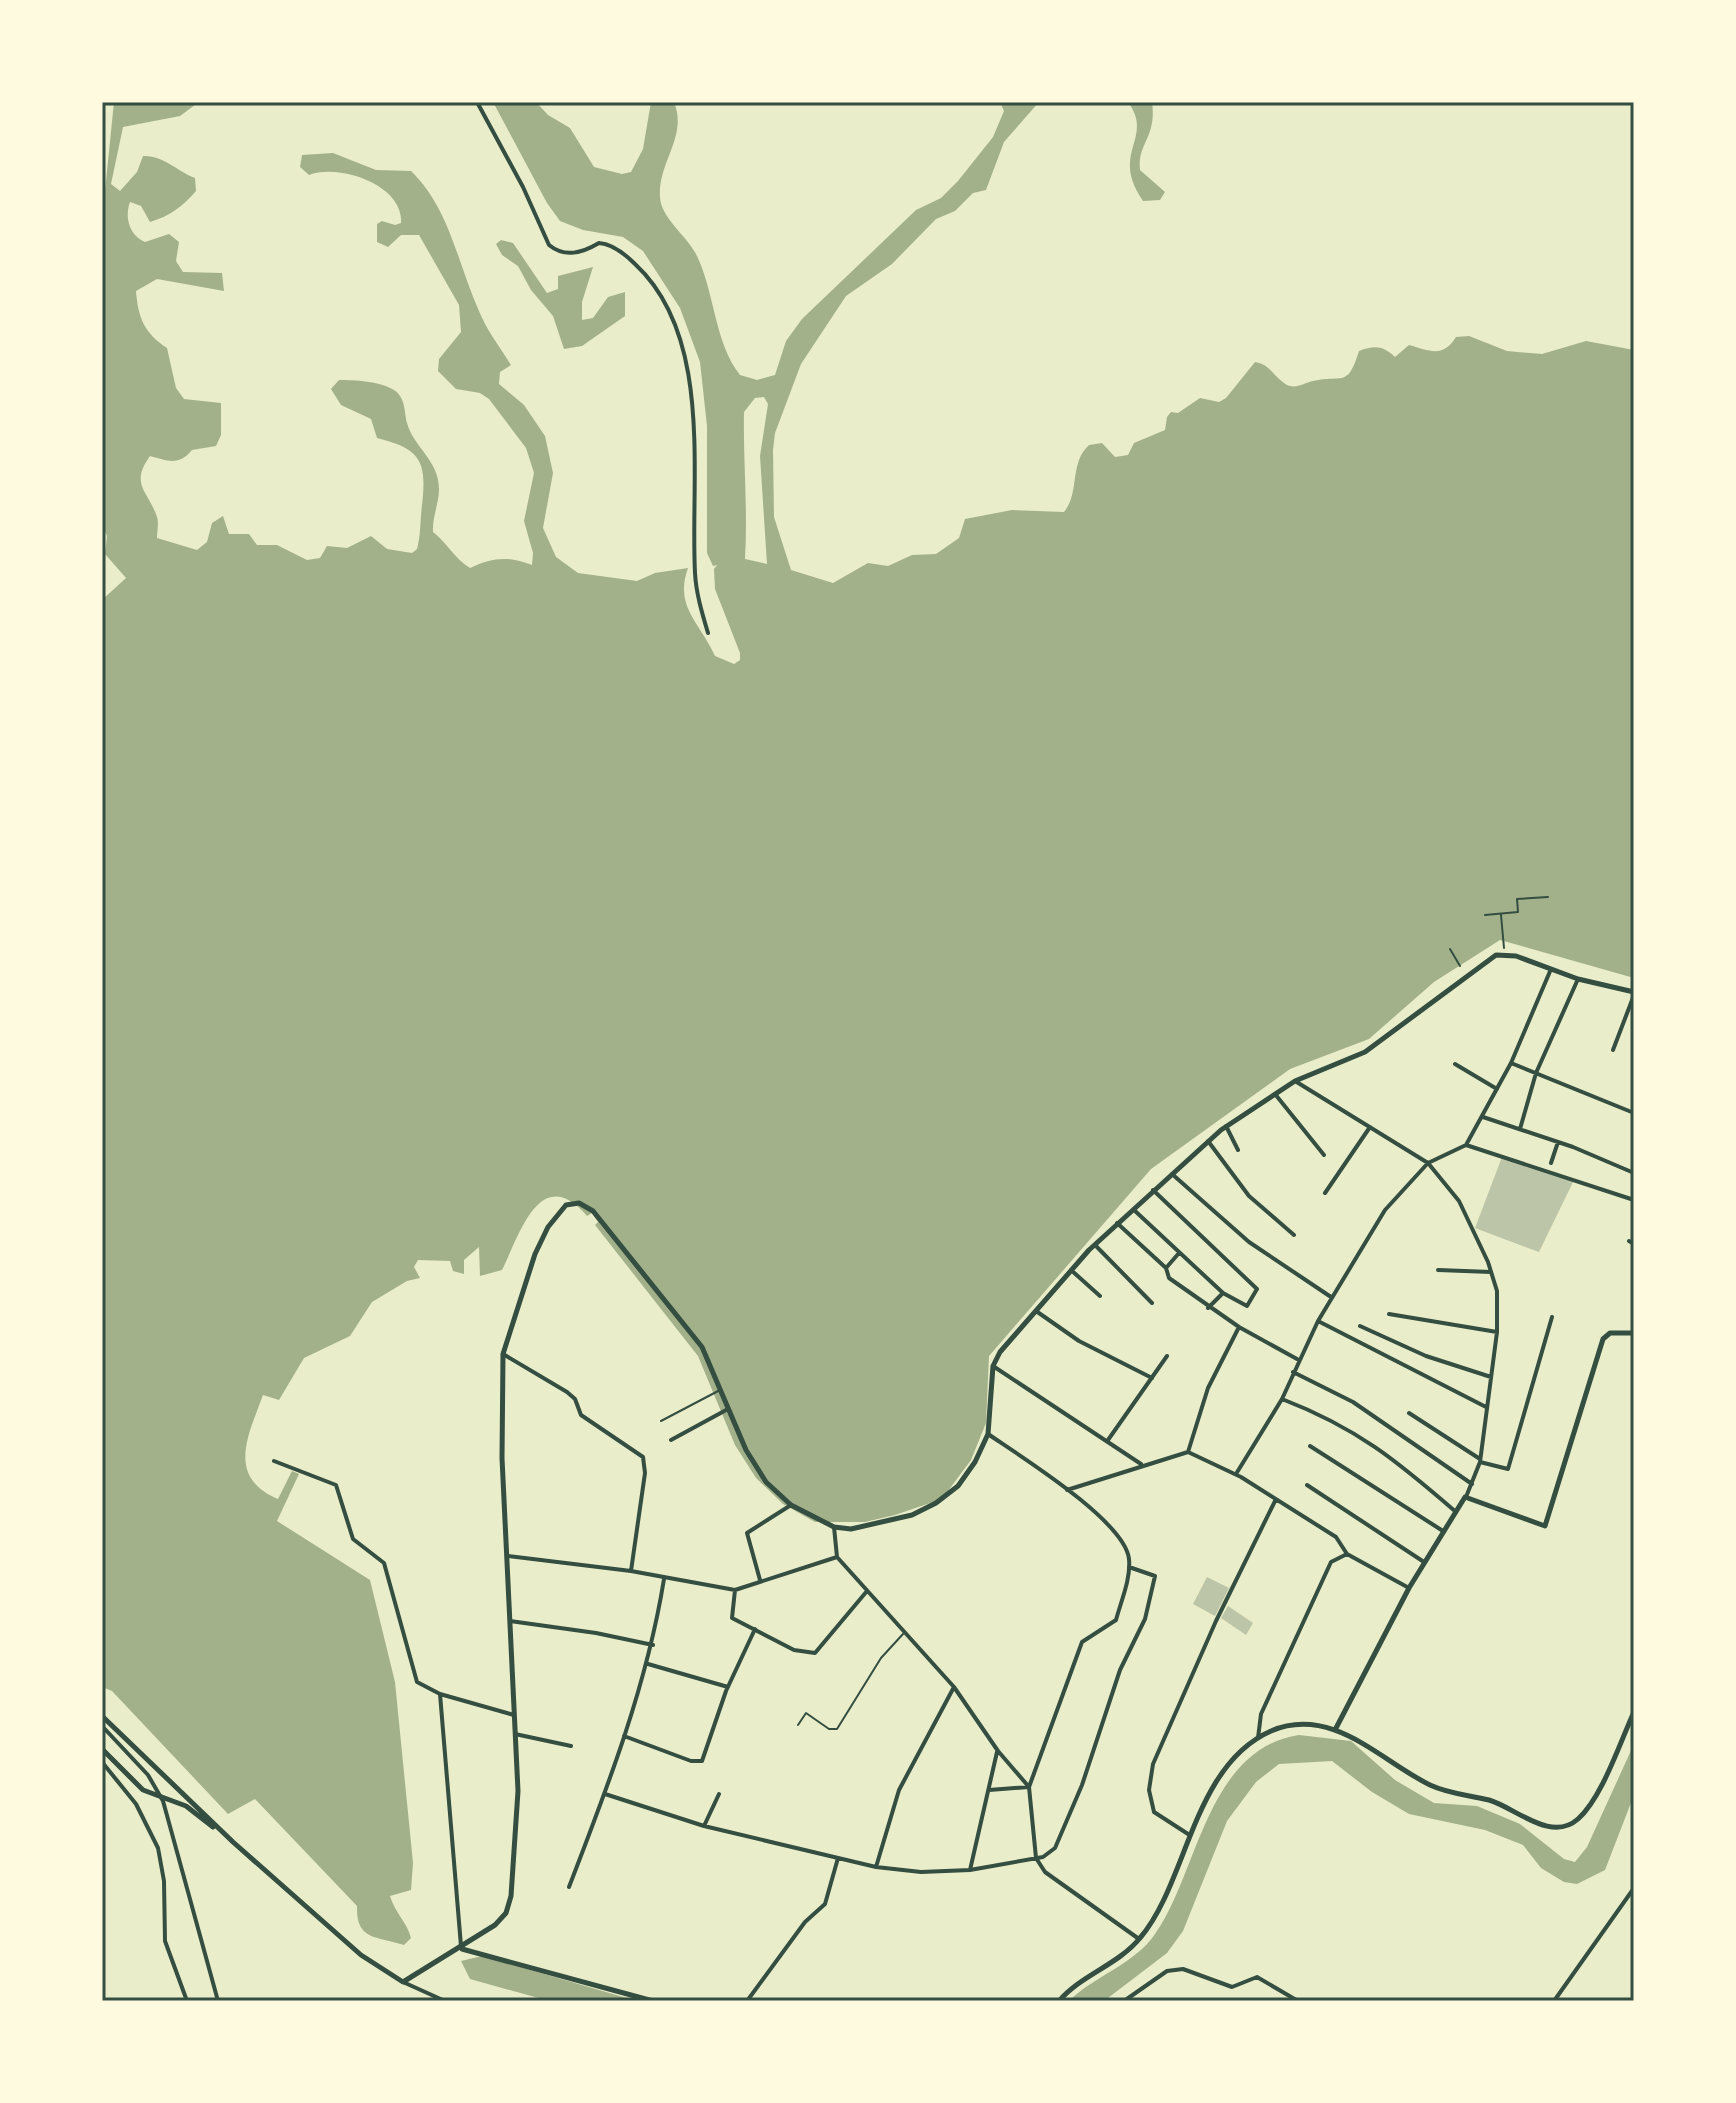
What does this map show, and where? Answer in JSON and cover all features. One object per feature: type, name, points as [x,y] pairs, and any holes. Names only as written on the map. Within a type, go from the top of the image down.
[{"type":"street","points":[[477,102],[523,187],[549,245],[569,253],[584,251],[599,243],[612,246],[648,276],[666,309],[679,342],[693,407],[697,478],[695,575],[708,633]]},
{"type":"street","points":[[403,1982],[461,1948],[501,1919],[511,1896],[518,1791],[502,1458],[503,1354],[522,1288],[548,1227],[566,1205],[579,1203],[593,1211],[670,1311],[702,1347],[755,1467],[791,1505],[834,1527],[877,1525],[912,1515],[936,1503],[958,1486],[975,1462],[988,1434],[993,1366],[997,1355],[1071,1270],[1132,1208],[1208,1141],[1295,1081],[1365,1052],[1484,961],[1504,954],[1634,994],[1613,1050]]},
{"type":"street","points":[[1236,1474],[1282,1399],[1297,1359],[1331,1297],[1385,1210],[1428,1163],[1466,1145],[1511,1063],[1551,969]]},
{"type":"street","points":[[1520,1129],[1536,1073],[1578,979]]},
{"type":"street","points":[[1511,1063],[1634,1113]]},
{"type":"street","points":[[1455,1064],[1497,1089]]},
{"type":"street","points":[[1295,1081],[1428,1163],[1459,1201],[1491,1272],[1499,1307],[1480,1461],[1472,1484],[1409,1588],[1335,1730]]},
{"type":"street","points":[[1275,1094],[1324,1155]]},
{"type":"street","points":[[1482,1117],[1558,1142],[1634,1173]]},
{"type":"street","points":[[1226,1126],[1238,1150]]},
{"type":"street","points":[[1325,1193],[1370,1127]]},
{"type":"street","points":[[1208,1141],[1249,1196],[1294,1235]]},
{"type":"street","points":[[1551,1163],[1558,1142]]},
{"type":"street","points":[[1466,1145],[1634,1200]]},
{"type":"street","points":[[1172,1174],[1249,1242],[1331,1297]]},
{"type":"street","points":[[1132,1208],[1223,1293],[1245,1306],[1257,1293],[1256,1288],[1153,1190]]},
{"type":"street","points":[[1117,1223],[1166,1268]]},
{"type":"street","points":[[1095,1245],[1152,1303]]},
{"type":"street","points":[[1179,1253],[1166,1268],[1166,1275],[1208,1308],[1297,1359]]},
{"type":"street","points":[[1071,1270],[1100,1296]]},
{"type":"street","points":[[1438,1270],[1491,1272]]},
{"type":"street","points":[[1208,1308],[1223,1293]]},
{"type":"street","points":[[1034,1310],[1079,1341],[1152,1378]]},
{"type":"street","points":[[1389,1314],[1497,1332]]},
{"type":"street","points":[[1409,1413],[1480,1461],[1504,1471],[1509,1468],[1552,1317]]},
{"type":"street","points":[[1318,1321],[1486,1407]]},
{"type":"street","points":[[1360,1326],[1426,1356],[1491,1377]]},
{"type":"street","points":[[1188,1452],[1208,1388],[1239,1327]]},
{"type":"street","points":[[1465,1497],[1545,1526],[1603,1339],[1610,1333],[1634,1333]]},
{"type":"street","points":[[503,1354],[567,1392],[575,1399],[581,1415],[643,1457],[645,1473],[631,1571]]},
{"type":"street","points":[[1108,1440],[1167,1356]]},
{"type":"street","points":[[993,1366],[1141,1464]]},
{"type":"street","points":[[1293,1372],[1353,1402],[1472,1484]]},
{"type":"street","points":[[1282,1399],[1339,1422],[1366,1438],[1456,1512]]},
{"type":"street","points":[[671,1440],[730,1408]]},
{"type":"street","points":[[988,1434],[1067,1490],[1116,1535],[1128,1553],[1129,1567],[1116,1620],[1082,1642],[1029,1787],[1036,1858],[1045,1872],[1140,1939]]},
{"type":"street","points":[[1310,1446],[1443,1531]]},
{"type":"street","points":[[1067,1490],[1141,1464],[1188,1452],[1236,1474],[1336,1537],[1347,1554],[1409,1588]]},
{"type":"street","points":[[274,1461],[336,1485],[353,1539],[384,1563],[417,1682],[440,1694],[514,1715]]},
{"type":"street","points":[[1307,1485],[1424,1562]]},
{"type":"street","points":[[1188,1834],[1154,1812],[1149,1790],[1153,1764],[1216,1621],[1276,1499]]},
{"type":"street","points":[[760,1580],[747,1533],[791,1505]]},
{"type":"street","points":[[834,1527],[837,1557],[954,1687],[998,1751],[1029,1787]]},
{"type":"street","points":[[1257,1740],[1261,1714],[1331,1562],[1347,1554]]},
{"type":"street","points":[[508,1556],[631,1571],[735,1590],[837,1557]]},
{"type":"street","points":[[605,1794],[704,1826],[876,1867],[921,1872],[970,1870],[1050,1854],[1096,1749],[1120,1670],[1145,1619],[1157,1578],[1129,1567]]},
{"type":"street","points":[[569,1887],[605,1794],[648,1664],[664,1579]]},
{"type":"street","points":[[735,1590],[730,1615],[794,1650],[815,1653],[867,1591]]},
{"type":"street","points":[[510,1621],[653,1645]]},
{"type":"street","points":[[624,1736],[699,1763],[728,1687],[755,1629]]},
{"type":"street","points":[[648,1664],[728,1687]]},
{"type":"street","points":[[876,1867],[903,1781],[954,1687]]},
{"type":"street","points":[[440,1694],[461,1948]]},
{"type":"street","points":[[1059,2001],[1140,1939],[1166,1895],[1188,1834],[1219,1779],[1257,1740],[1271,1731],[1292,1726],[1335,1730],[1362,1741],[1431,1785],[1494,1802],[1541,1825],[1560,1827],[1576,1822],[1588,1809],[1634,1712]]},
{"type":"street","points":[[102,1716],[233,1842],[361,1955],[403,1982],[445,2001]]},
{"type":"street","points":[[102,1726],[148,1775],[163,1801],[218,2001]]},
{"type":"street","points":[[515,1734],[571,1746]]},
{"type":"street","points":[[102,1749],[143,1790],[163,1801],[186,1806],[233,1842]]},
{"type":"street","points":[[970,1870],[998,1751]]},
{"type":"street","points":[[102,1762],[136,1804],[158,1848],[164,1881],[165,1941],[187,2001]]},
{"type":"street","points":[[989,1790],[1029,1787]]},
{"type":"street","points":[[704,1826],[719,1794]]},
{"type":"street","points":[[747,2001],[805,1922],[825,1904],[838,1858]]},
{"type":"street","points":[[1554,2001],[1634,1888]]},
{"type":"street","points":[[461,1948],[653,2001]]},
{"type":"street","points":[[1124,2001],[1167,1971],[1183,1969],[1232,1987],[1257,1977],[1298,2001]]},
{"type":"lane","points":[[661,1421],[722,1389]]},
{"type":"lane","points":[[798,1725],[806,1713],[829,1729],[837,1729],[881,1658],[905,1632]]},
{"type":"path","points":[[1485,915],[1518,912],[1517,899],[1548,897]]},
{"type":"path","points":[[1501,913],[1504,954]]},
{"type":"path","points":[[1450,949],[1460,966]]},
{"type":"shaded area","points":[[114,102],[199,102],[180,116],[123,127],[111,184],[120,191],[137,172],[143,156],[163,161],[195,178],[196,191],[186,202],[157,220],[150,222],[141,206],[130,202],[130,226],[135,235],[145,242],[169,234],[179,242],[176,261],[183,272],[222,273],[224,291],[157,279],[136,291],[144,324],[167,348],[176,388],[184,399],[221,403],[221,435],[216,446],[192,450],[178,460],[168,461],[150,456],[144,466],[141,481],[157,517],[157,538],[197,550],[207,542],[212,523],[223,516],[229,534],[249,534],[257,545],[277,545],[307,560],[320,558],[327,546],[347,548],[371,536],[387,549],[412,553],[417,549],[420,532],[422,467],[412,452],[377,438],[371,419],[341,405],[331,389],[339,380],[360,381],[388,387],[401,397],[410,432],[431,462],[438,479],[439,495],[433,532],[470,568],[501,559],[532,565],[533,553],[524,521],[534,473],[526,448],[489,399],[480,393],[456,389],[438,371],[439,359],[461,332],[459,305],[419,235],[401,235],[388,247],[377,242],[377,224],[382,221],[395,225],[401,223],[399,210],[381,188],[367,180],[336,172],[309,175],[300,167],[302,155],[333,153],[376,170],[411,171],[435,202],[482,318],[511,365],[500,372],[499,384],[524,405],[545,436],[553,473],[543,528],[556,557],[578,573],[637,581],[655,573],[688,568],[684,593],[686,604],[715,656],[734,664],[740,660],[740,653],[715,589],[714,569],[717,565],[713,566],[707,553],[707,426],[700,362],[680,308],[643,251],[623,237],[583,230],[560,221],[547,203],[493,102],[536,102],[548,115],[570,128],[594,167],[622,174],[631,172],[643,149],[651,102],[674,102],[677,127],[663,172],[661,205],[696,254],[731,362],[740,375],[757,380],[775,375],[786,341],[802,319],[916,210],[941,198],[958,181],[993,137],[1004,111],[1000,102],[1039,102],[1004,142],[986,190],[973,193],[955,211],[936,219],[892,264],[846,296],[801,364],[775,433],[774,517],[791,570],[833,583],[868,563],[888,566],[912,555],[936,554],[959,538],[965,519],[1012,510],[1064,512],[1072,496],[1079,460],[1089,445],[1102,443],[1115,457],[1128,455],[1134,443],[1165,430],[1171,412],[1178,413],[1200,398],[1219,402],[1226,398],[1255,362],[1268,368],[1284,383],[1295,386],[1343,378],[1351,371],[1359,351],[1365,349],[1378,348],[1395,357],[1409,345],[1430,351],[1441,350],[1456,337],[1469,336],[1507,351],[1542,354],[1586,341],[1634,350],[1634,978],[1500,940],[1434,982],[1369,1039],[1290,1069],[1151,1169],[989,1356],[986,1423],[971,1460],[942,1499],[895,1515],[865,1522],[815,1522],[783,1504],[756,1478],[735,1445],[698,1356],[595,1225],[598,1222],[592,1213],[587,1216],[571,1201],[556,1197],[544,1200],[534,1209],[502,1270],[480,1276],[479,1247],[464,1260],[464,1274],[453,1271],[450,1261],[418,1260],[414,1267],[420,1278],[407,1281],[372,1302],[350,1336],[304,1358],[279,1400],[263,1395],[245,1454],[246,1467],[252,1479],[262,1490],[278,1499],[292,1471],[299,1474],[277,1521],[370,1580],[395,1682],[413,1863],[411,1890],[390,1896],[411,1938],[404,1945],[376,1938],[364,1931],[357,1906],[255,1799],[228,1814],[112,1691],[102,1687],[102,600],[126,578],[105,554],[107,536],[102,525],[102,220]],"holes":[[[764,397],[768,404],[760,456],[767,564],[745,559],[744,412],[755,398]]]},
{"type":"shaded area","points":[[1128,102],[1152,102],[1152,124],[1141,153],[1140,170],[1165,192],[1160,200],[1143,201],[1134,184],[1130,158],[1137,126]]},
{"type":"shaded area","points":[[501,240],[513,243],[547,293],[558,289],[558,276],[593,267],[582,302],[582,320],[593,318],[608,297],[625,292],[625,316],[582,346],[564,349],[553,316],[531,290],[518,266],[502,255],[496,244]]},
{"type":"shaded area","points":[[1299,1735],[1351,1741],[1395,1780],[1434,1803],[1477,1806],[1520,1824],[1564,1859],[1575,1862],[1587,1847],[1634,1744],[1634,1795],[1605,1870],[1577,1884],[1564,1882],[1541,1868],[1523,1845],[1485,1830],[1409,1814],[1372,1792],[1332,1761],[1279,1764],[1256,1782],[1227,1821],[1183,1931],[1167,1953],[1104,2001],[1069,2001],[1137,1954],[1155,1934],[1170,1909],[1208,1817],[1224,1788],[1243,1764],[1268,1745]]},
{"type":"shaded area","points":[[482,1956],[637,2001],[549,2001],[470,1979],[461,1961]]},
{"type":"building","points":[[1502,1157],[1573,1182],[1539,1252],[1475,1228]]},
{"type":"building","points":[[1207,1577],[1229,1588],[1215,1616],[1193,1604]]},
{"type":"building","points":[[1228,1606],[1253,1623],[1246,1635],[1221,1618]]}]
